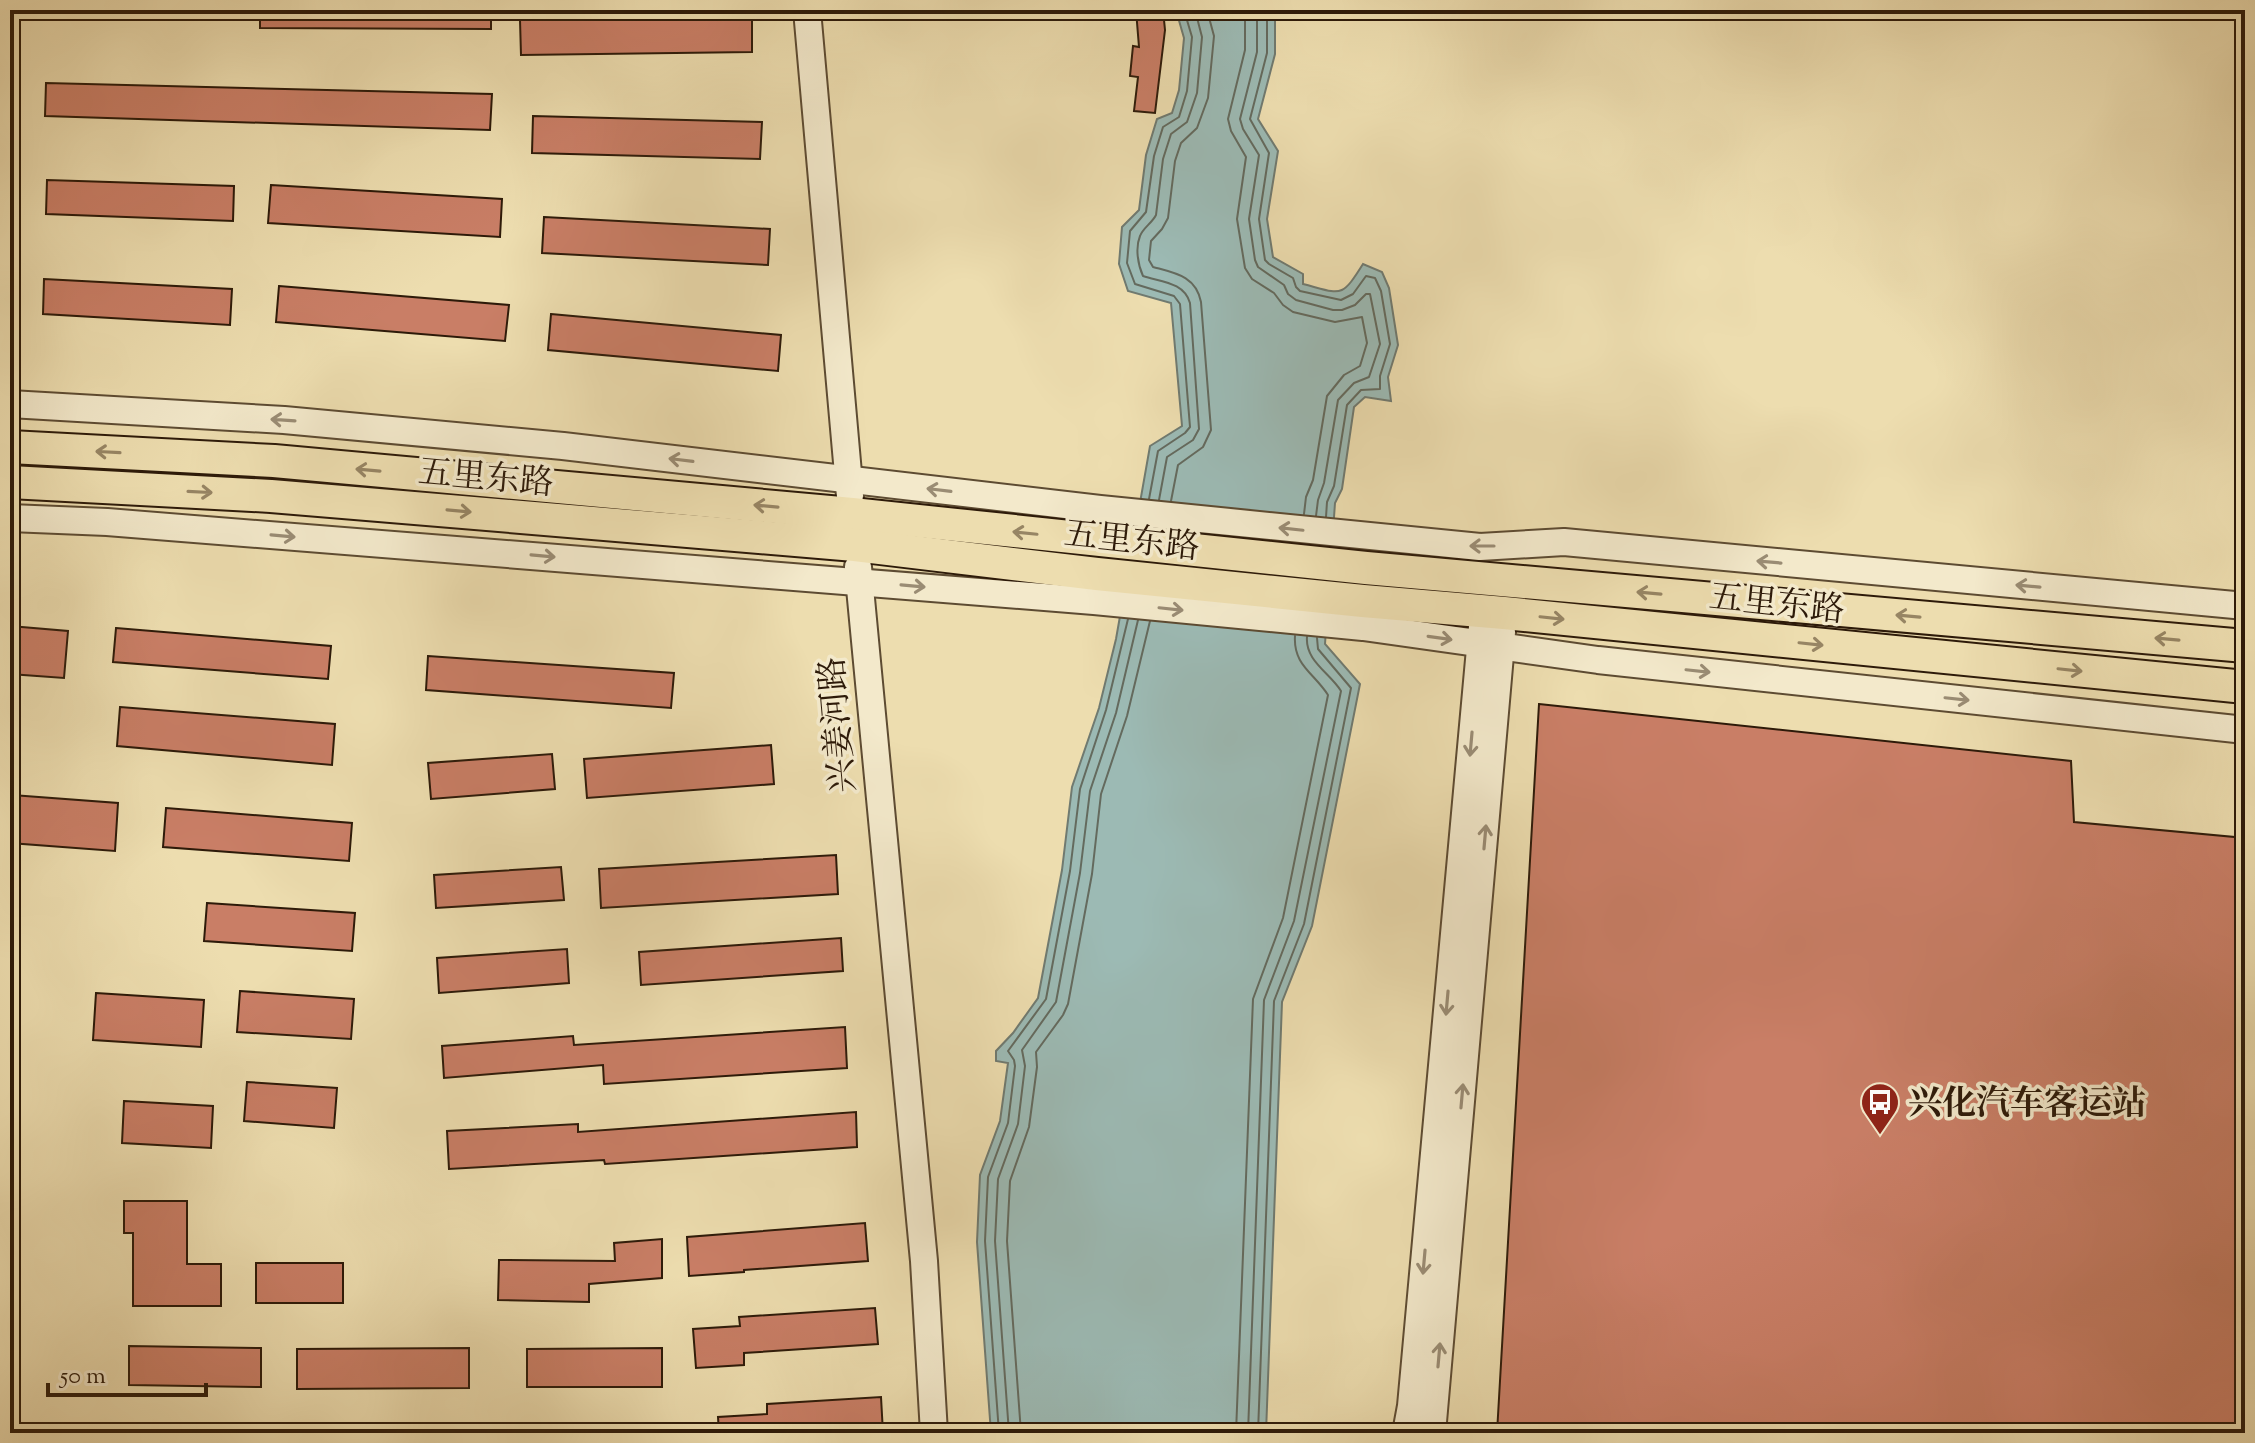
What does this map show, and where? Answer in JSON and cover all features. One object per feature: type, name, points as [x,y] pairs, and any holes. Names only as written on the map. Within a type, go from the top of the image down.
[{"type":"main road","name":"五里东路","points":[[10,447],[274,461],[854,529],[1096,587],[1363,614],[1494,612],[2245,687]]},
{"type":"main road","name":"五里东路","points":[[10,482],[854,529],[1367,552],[2245,646]]},
{"type":"street","name":"兴姜河路","points":[[807,10],[924,1261],[934,1433]]},
{"type":"street","points":[[10,404],[284,420],[563,446],[1100,509],[1367,552],[1564,542],[2245,606]]},
{"type":"street","points":[[10,518],[107,522],[859,582],[1096,587]]},
{"type":"street","points":[[1406,1433],[1494,612]]},
{"type":"street","points":[[1363,614],[1491,645],[2245,730]]},
{"type":"street","points":[[1432,1433],[1491,645]]},
{"type":"water","points":[[1176,10],[1275,10],[1275,54],[1258,119],[1278,151],[1267,219],[1273,257],[1303,274],[1303,284],[1333,291],[1345,288],[1363,264],[1382,272],[1389,288],[1398,345],[1388,377],[1391,401],[1365,397],[1354,407],[1342,489],[1335,503],[1325,644],[1360,684],[1312,926],[1282,1002],[1266,1433],[991,1433],[977,1242],[980,1175],[1000,1121],[1008,1063],[996,1061],[996,1051],[1038,998],[1062,870],[1072,787],[1099,708],[1116,639],[1150,446],[1182,426],[1171,303],[1128,291],[1119,264],[1122,227],[1139,210],[1146,155],[1157,119],[1172,113],[1179,90],[1184,38]]},
{"type":"building","points":[[260,10],[491,10],[491,29],[260,28]]},
{"type":"building","points":[[1136,10],[1163,10],[1165,30],[1155,113],[1134,111],[1138,77],[1130,76],[1133,46],[1139,47]]},
{"type":"building","points":[[752,17],[752,52],[521,55],[520,20]]},
{"type":"building","points":[[46,83],[492,94],[490,130],[45,116]]},
{"type":"building","points":[[533,116],[762,122],[760,159],[532,153]]},
{"type":"building","points":[[47,180],[234,186],[233,221],[46,214]]},
{"type":"building","points":[[271,185],[502,199],[500,237],[268,223]]},
{"type":"building","points":[[544,217],[770,229],[768,265],[542,253]]},
{"type":"building","points":[[44,279],[232,289],[230,325],[43,314]]},
{"type":"building","points":[[279,286],[509,305],[505,341],[276,322]]},
{"type":"building","points":[[551,314],[781,335],[778,371],[548,350]]},
{"type":"building","points":[[10,626],[68,631],[64,678],[10,674]]},
{"type":"building","points":[[116,628],[331,646],[328,679],[113,662]]},
{"type":"building","points":[[428,656],[674,673],[671,708],[426,690]]},
{"type":"building","name":"兴化汽车客运站","points":[[1539,704],[2071,761],[2074,822],[2245,838],[2245,1433],[1497,1433]]},
{"type":"building","points":[[120,707],[335,724],[332,765],[117,746]]},
{"type":"building","points":[[771,745],[774,784],[587,798],[584,759]]},
{"type":"building","points":[[552,754],[555,789],[431,799],[428,763]]},
{"type":"building","points":[[12,795],[118,803],[115,851],[10,843]]},
{"type":"building","points":[[166,808],[352,823],[349,861],[163,847]]},
{"type":"building","points":[[836,855],[838,894],[601,908],[599,869]]},
{"type":"building","points":[[561,867],[564,900],[436,908],[434,875]]},
{"type":"building","points":[[207,903],[355,913],[352,951],[204,941]]},
{"type":"building","points":[[841,938],[843,971],[641,985],[639,952]]},
{"type":"building","points":[[567,949],[569,983],[439,993],[437,958]]},
{"type":"building","points":[[240,991],[354,999],[351,1039],[237,1032]]},
{"type":"building","points":[[96,993],[204,1000],[201,1047],[93,1040]]},
{"type":"building","points":[[845,1027],[847,1068],[604,1084],[603,1065],[444,1078],[442,1046],[573,1036],[574,1045]]},
{"type":"building","points":[[247,1082],[337,1088],[334,1128],[244,1121]]},
{"type":"building","points":[[124,1101],[213,1106],[211,1148],[122,1143]]},
{"type":"building","points":[[856,1112],[857,1147],[605,1164],[604,1160],[449,1169],[447,1131],[578,1124],[578,1132]]},
{"type":"building","points":[[124,1201],[187,1201],[187,1264],[221,1264],[221,1306],[133,1306],[133,1233],[124,1233]]},
{"type":"building","points":[[865,1223],[868,1261],[689,1276],[687,1237]]},
{"type":"building","points":[[662,1239],[662,1278],[589,1284],[589,1302],[498,1300],[499,1260],[615,1261],[614,1243]]},
{"type":"building","points":[[256,1263],[343,1263],[343,1303],[256,1303]]},
{"type":"building","points":[[875,1308],[878,1344],[744,1353],[744,1365],[696,1368],[693,1329],[740,1326],[739,1317]]},
{"type":"building","points":[[129,1346],[261,1348],[261,1387],[129,1385]]},
{"type":"building","points":[[469,1348],[469,1388],[297,1389],[297,1349]]},
{"type":"building","points":[[662,1348],[662,1387],[527,1387],[527,1349]]},
{"type":"building","points":[[881,1397],[883,1433],[719,1433],[718,1417],[767,1414],[767,1404]]},
{"type":"place","name":"兴化汽车客运站","points":[[1880,1136]]}]
